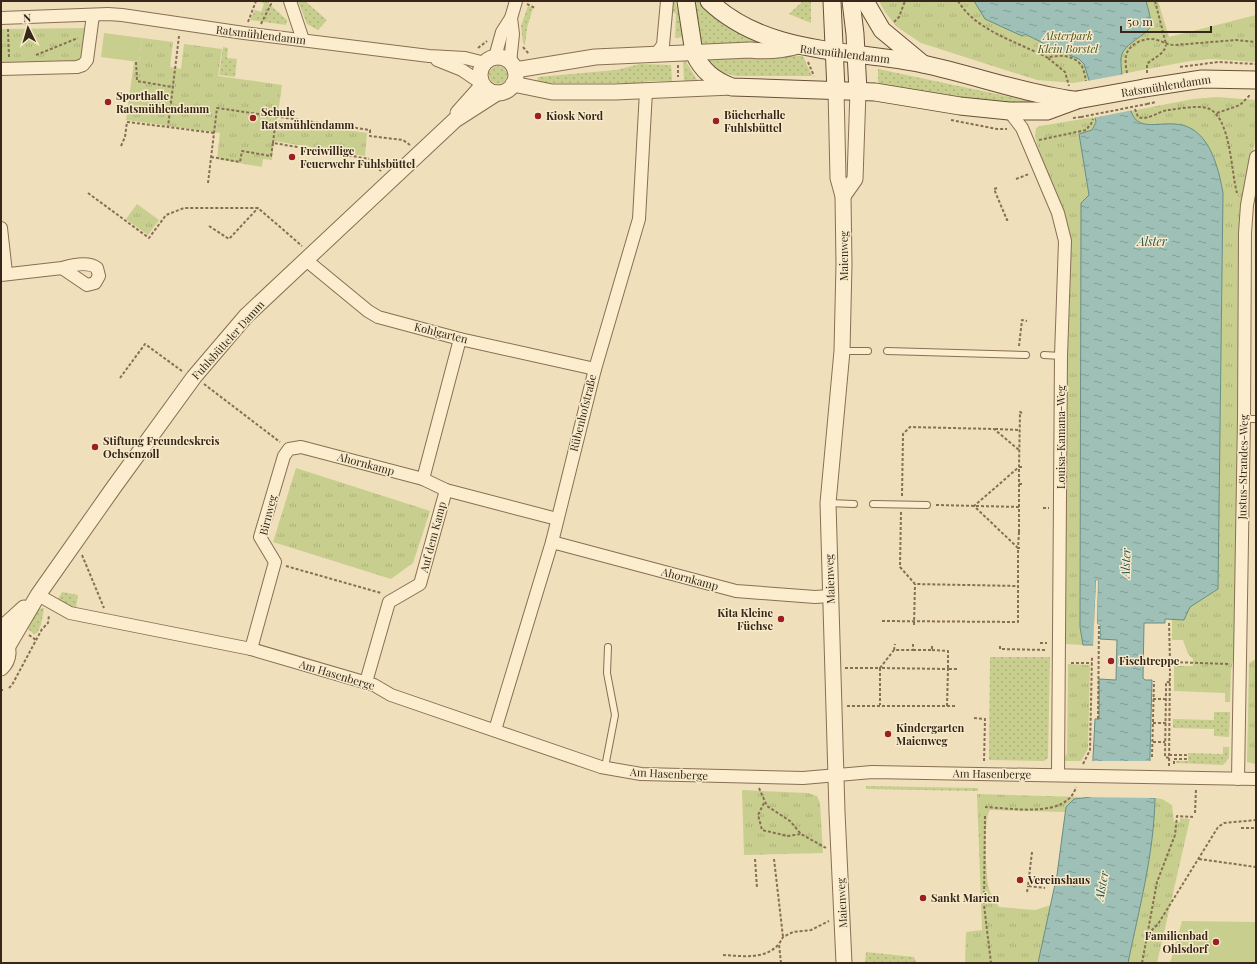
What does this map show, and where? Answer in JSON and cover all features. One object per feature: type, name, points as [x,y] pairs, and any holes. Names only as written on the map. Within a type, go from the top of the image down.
[{"type":"main road","points":[[686,1],[694,53],[705,71],[718,81],[732,88]]},
{"type":"main road","points":[[709,1],[743,24],[802,51]]},
{"type":"main road","points":[[832,1],[836,90]]},
{"type":"main road","points":[[851,1],[858,91]]},
{"type":"main road","points":[[865,1],[873,18],[882,30],[923,64]]},
{"type":"main road","name":"Ratsmühlendamm","points":[[802,51],[835,51],[923,64],[1014,89],[1047,96],[1079,108]]},
{"type":"main road","name":"Ratsmühlendamm","points":[[732,88],[875,92],[960,106],[1009,111],[1047,111],[1079,108],[1146,88],[1202,79],[1253,87]]},
{"type":"street","points":[[290,1],[303,40]]},
{"type":"street","points":[[482,84],[480,72],[490,60],[502,32],[511,18],[516,1]]},
{"type":"street","points":[[656,54],[663,44],[667,1]]},
{"type":"street","points":[[1,69],[77,68],[83,65],[87,60],[93,15]]},
{"type":"street","name":"Ratsmühlendamm","points":[[4,18],[122,15],[181,24],[246,28],[303,40],[429,56],[490,60],[506,59],[513,72],[552,92],[732,88]]},
{"type":"street","points":[[511,18],[513,34],[513,72]]},
{"type":"street","name":"Ratsmühlendamm","points":[[513,72],[572,60],[656,54],[750,50],[776,52],[802,51]]},
{"type":"street","name":"Ratsmühlendamm","points":[[429,56],[462,70],[491,92],[497,93],[506,91],[513,72]]},
{"type":"street","name":"Fuhlsbütteler Damm","points":[[455,120],[458,113],[482,84]]},
{"type":"street","name":"Maienweg","points":[[836,90],[838,178],[844,196],[842,351],[828,502],[836,776],[844,963]]},
{"type":"street","name":"Rübenhofstraße","points":[[495,730],[552,542],[595,368],[638,219],[646,91]]},
{"type":"street","points":[[844,196],[855,179],[858,91]]},
{"type":"street","name":"Fuhlsbütteler Damm","points":[[1,668],[7,660],[4,641],[44,598],[76,539],[194,378],[246,316],[455,120],[462,117],[497,93]]},
{"type":"street","name":"Louisa-Kamana-Weg","points":[[1009,111],[1022,128],[1058,213],[1064,232],[1058,775]]},
{"type":"street","name":"Justus-Strandes-Weg","points":[[1238,779],[1239,665],[1250,419],[1245,233],[1247,205],[1256,157]]},
{"type":"street","points":[[1,228],[4,274],[62,268]]},
{"type":"street","name":"Kohlgarten","points":[[308,257],[368,311],[378,317],[460,339],[595,368]]},
{"type":"street","points":[[423,479],[460,339]]},
{"type":"street","name":"Ahornkamp","points":[[289,449],[301,447],[423,479],[446,490],[557,519]]},
{"type":"street","name":"Birnweg","points":[[275,562],[260,537],[284,456],[289,449]]},
{"type":"street","name":"Auf dem Kamp","points":[[366,682],[389,602],[420,584],[446,490]]},
{"type":"street","name":"Ahornkamp","points":[[552,542],[736,591],[815,597],[830,596]]},
{"type":"street","points":[[251,649],[275,562]]},
{"type":"street","name":"Fuhlsbütteler Damm","points":[[1,629],[44,598]]},
{"type":"street","name":"Am Hasenberge","points":[[44,598],[70,612],[251,649],[366,682],[391,695],[605,768],[641,774],[803,778],[872,772],[1256,779]]},
{"type":"lane","points":[[842,351],[868,351]]},
{"type":"lane","points":[[886,352],[1026,355]]},
{"type":"lane","points":[[1044,356],[1062,356]]},
{"type":"lane","points":[[828,502],[854,504]]},
{"type":"lane","points":[[874,504],[927,505]]},
{"type":"lane","points":[[605,768],[615,715],[607,673],[608,647]]},
{"type":"path","points":[[246,28],[256,1]]},
{"type":"path","points":[[246,28],[261,24],[272,4],[268,1]]},
{"type":"path","points":[[889,23],[897,21],[905,1]]},
{"type":"path","points":[[958,1],[970,16],[982,25],[1048,58],[1065,72],[1068,81]]},
{"type":"path","points":[[1146,88],[1147,64],[1160,55],[1165,49],[1166,45],[1155,1]]},
{"type":"path","points":[[4,18],[9,57],[17,56]]},
{"type":"path","points":[[168,127],[181,24]]},
{"type":"path","points":[[32,55],[39,55],[90,33]]},
{"type":"path","points":[[1127,72],[1126,56],[1137,42],[1156,39],[1166,45],[1236,40],[1256,42]]},
{"type":"path","points":[[802,51],[814,76]]},
{"type":"path","points":[[1048,58],[1057,54],[1077,61],[1082,66],[1086,81]]},
{"type":"path","points":[[678,60],[678,83]]},
{"type":"path","points":[[136,62],[137,81],[172,87]]},
{"type":"path","points":[[1242,93],[1253,87]]},
{"type":"path","points":[[1253,87],[1256,95]]},
{"type":"path","points":[[1217,113],[1240,105],[1249,96],[1253,87]]},
{"type":"path","points":[[1146,88],[1162,101]]},
{"type":"path","points":[[1079,108],[1146,88]]},
{"type":"path","points":[[1135,109],[1138,117],[1144,118],[1163,111],[1188,107],[1208,108],[1217,113],[1228,140],[1236,190],[1240,200],[1247,205]]},
{"type":"path","points":[[208,183],[217,108],[370,130],[370,136],[406,142]]},
{"type":"path","points":[[211,157],[240,162],[242,151],[271,156],[276,117]]},
{"type":"path","points":[[1028,143],[1086,130],[1092,124],[1093,119]]},
{"type":"path","points":[[121,146],[125,137],[127,122],[214,133]]},
{"type":"path","points":[[273,143],[370,159],[377,167]]},
{"type":"path","points":[[997,188],[994,189],[1006,220],[1010,219]]},
{"type":"path","points":[[88,193],[149,238],[166,215],[184,208],[258,208],[308,257]]},
{"type":"path","points":[[209,226],[229,239],[258,208]]},
{"type":"path","points":[[1018,355],[1022,320],[1027,321]]},
{"type":"path","points":[[120,378],[145,344],[194,378],[289,449]]},
{"type":"path","points":[[882,621],[1018,622],[1021,484],[1020,412],[1022,412]]},
{"type":"path","points":[[914,625],[915,584],[900,567],[903,434],[910,427],[1020,430]]},
{"type":"path","points":[[994,429],[1020,450]]},
{"type":"path","points":[[974,506],[1021,467]]},
{"type":"path","points":[[927,505],[1020,508]]},
{"type":"path","points":[[974,506],[1019,548]]},
{"type":"path","points":[[76,539],[109,620]]},
{"type":"path","points":[[275,562],[396,598]]},
{"type":"path","points":[[915,584],[1018,586]]},
{"type":"path","points":[[9,688],[42,629],[48,623],[44,598]]},
{"type":"path","points":[[1169,622],[1169,761]]},
{"type":"path","points":[[1098,719],[1099,625]]},
{"type":"path","points":[[880,705],[880,668],[894,650],[895,644]]},
{"type":"path","points":[[914,644],[914,650]]},
{"type":"path","points":[[932,645],[932,650]]},
{"type":"path","points":[[1000,646],[1000,649],[1060,650]]},
{"type":"path","points":[[894,650],[948,651],[947,706]]},
{"type":"path","points":[[985,807],[1050,809],[1074,794],[1081,776],[1083,761],[1090,750],[1092,656]]},
{"type":"path","points":[[1060,662],[1092,663]]},
{"type":"path","points":[[1170,662],[1239,665]]},
{"type":"path","points":[[833,668],[957,669]]},
{"type":"path","points":[[1152,757],[1154,681]]},
{"type":"path","points":[[1170,682],[1166,682],[1165,758],[1169,756],[1186,755],[1186,759],[1174,759],[1173,777]]},
{"type":"path","points":[[1153,699],[1166,699]]},
{"type":"path","points":[[834,706],[956,706]]},
{"type":"path","points":[[974,718],[985,719],[984,774]]},
{"type":"path","points":[[1153,723],[1166,723]]},
{"type":"path","points":[[1152,742],[1165,742]]},
{"type":"path","points":[[754,777],[764,803],[790,821],[801,834],[839,856]]},
{"type":"path","points":[[1195,813],[1197,778]]},
{"type":"path","points":[[764,803],[758,815],[762,830],[788,836],[801,834]]},
{"type":"path","points":[[985,816],[984,905],[991,963]]},
{"type":"path","points":[[1142,963],[1157,882],[1175,835],[1177,816],[1193,817]]},
{"type":"path","points":[[1148,934],[1158,924],[1221,824],[1256,820]]},
{"type":"path","points":[[1241,828],[1256,828]]},
{"type":"path","points":[[1027,892],[1032,852]]},
{"type":"path","points":[[774,859],[783,937]]},
{"type":"path","points":[[1199,859],[1256,867]]},
{"type":"path","points":[[755,860],[757,888]]},
{"type":"path","points":[[1028,886],[1045,888]]},
{"type":"path","points":[[723,955],[746,956],[768,954],[779,944],[783,937],[793,932],[811,930],[842,914]]},
{"type":"path","points":[[779,944],[781,963]]},
{"type":"green space","points":[[259,1],[266,1],[287,20],[286,25],[250,20],[255,10],[261,12],[264,4]]},
{"type":"green space","points":[[298,1],[305,1],[327,20],[318,30],[307,24]]},
{"type":"green space","points":[[673,1],[675,1],[679,13],[682,37],[675,38],[676,14],[669,9]]},
{"type":"green space","points":[[693,1],[701,1],[762,41],[749,44],[700,47],[696,12]]},
{"type":"green space","points":[[803,1],[811,1],[811,23],[789,14]]},
{"type":"green space","name":"Alsterpark Klein Borstel","points":[[879,1],[1158,1],[1169,37],[1256,15],[1256,62],[1212,59],[1190,61],[1074,83],[1037,80],[921,43],[897,27],[885,12]]},
{"type":"green space","points":[[528,6],[533,8],[527,28],[525,45],[523,43],[521,26]]},
{"type":"green space","points":[[86,28],[83,59],[77,63],[1,64],[1,29]]},
{"type":"green space","points":[[104,33],[142,38],[139,62],[101,57]]},
{"type":"green space","points":[[142,38],[173,42],[170,67],[181,69],[184,44],[222,49],[218,76],[282,85],[277,120],[367,133],[365,156],[274,141],[272,160],[263,159],[262,167],[217,159],[220,133],[126,120],[134,62],[139,62]]},
{"type":"green space","points":[[223,47],[228,48],[227,58],[237,59],[235,77],[219,75]]},
{"type":"green space","points":[[771,55],[803,56],[812,76],[736,76],[720,72],[706,59]]},
{"type":"green space","points":[[683,60],[685,60],[697,80],[684,82]]},
{"type":"green space","points":[[640,64],[671,65],[672,81],[650,81],[639,83],[537,83],[538,77],[616,70]]},
{"type":"green space","points":[[494,66],[502,66],[507,71],[505,82],[502,84],[494,84],[489,79],[489,71]]},
{"type":"green space","points":[[878,69],[1039,103],[1007,105],[878,85]]},
{"type":"green space","points":[[1217,97],[1256,100],[1256,134],[1245,197],[1235,650],[1231,671],[1230,702],[1225,702],[1225,693],[1174,691],[1174,666],[1193,666],[1193,659],[1188,654],[1183,640],[1172,640],[1172,620],[1184,620],[1190,607],[1218,589],[1223,193],[1147,124],[1138,123],[1131,111],[1193,99]]},
{"type":"green space","points":[[1095,117],[1096,122],[1092,130],[1079,134],[1089,195],[1081,203],[1080,627],[1083,645],[1065,644],[1064,510],[1067,248],[1035,136],[1036,128],[1040,126]]},
{"type":"green space","points":[[137,204],[159,220],[148,235],[126,219]]},
{"type":"green space","points":[[296,468],[430,511],[413,563],[391,579],[273,542]]},
{"type":"green space","points":[[62,592],[78,595],[76,608],[62,603],[58,599]]},
{"type":"green space","points":[[44,608],[41,625],[37,633],[34,634],[24,626],[37,609]]},
{"type":"green space","points":[[990,657],[1050,657],[1048,758],[1044,761],[989,760]]},
{"type":"green space","points":[[1256,660],[1256,764],[1247,762],[1249,663]]},
{"type":"green space","points":[[1068,664],[1090,665],[1088,749],[1081,761],[1063,761],[1067,753]]},
{"type":"green space","points":[[1214,712],[1230,712],[1229,737],[1214,736],[1214,729],[1173,728],[1173,719],[1214,720]]},
{"type":"green space","points":[[1223,747],[1229,747],[1229,758],[1223,765],[1176,763],[1176,761],[1188,761],[1188,753],[1223,754]]},
{"type":"green space","points":[[866,786],[978,788],[978,791],[866,789]]},
{"type":"green space","points":[[742,790],[808,793],[817,796],[820,803],[823,853],[744,855]]},
{"type":"green space","points":[[977,794],[1081,797],[1071,802],[1065,812],[990,810],[988,816],[986,824],[986,869],[989,888],[999,907],[1035,910],[1051,905],[1038,963],[965,963],[966,932],[982,930]]},
{"type":"green space","points":[[1155,798],[1162,799],[1172,805],[1174,822],[1180,822],[1180,818],[1190,819],[1157,963],[1128,963],[1149,861]]},
{"type":"green space","name":"Familienbad Ohlsdorf","points":[[1182,921],[1256,922],[1256,963],[1170,963]]},
{"type":"green space","points":[[866,952],[914,957],[917,963],[865,963]]},
{"type":"water","name":"Alster","points":[[974,1],[1146,1],[1150,16],[1150,28],[1128,46],[1122,54],[1121,59],[1127,99],[1131,111],[1135,119],[1141,123],[1183,125],[1199,134],[1205,141],[1214,157],[1223,193],[1218,589],[1190,607],[1184,620],[1165,619],[1165,623],[1144,623],[1143,678],[1145,680],[1152,680],[1149,798],[1155,798],[1149,861],[1128,963],[1038,963],[1057,875],[1066,807],[1074,799],[1091,797],[1095,719],[1099,719],[1099,679],[1116,680],[1117,640],[1100,639],[1100,625],[1097,625],[1098,581],[1096,580],[1094,645],[1083,645],[1080,627],[1081,203],[1089,195],[1079,134],[1092,130],[1096,122],[1089,80],[1084,64],[1079,59],[1025,34],[1022,36],[985,19]]},
{"type":"pier","points":[[1125,74],[1133,110],[1093,118],[1087,81]]},
{"type":"pier","points":[[1096,580],[1098,581],[1097,624],[1100,625],[1100,641],[1098,640],[1098,627],[1096,627],[1095,645],[1093,647]]},
{"type":"pier","points":[[1090,761],[1152,761],[1151,796],[1155,796],[1155,798],[1081,797],[1081,795],[1090,795]]},
{"type":"place","name":"Sporthalle Ratsmühlendamm","points":[[108,102]]},
{"type":"place","name":"Kiosk Nord","points":[[538,116]]},
{"type":"place","name":"Schule Ratsmühlendamm","points":[[253,118]]},
{"type":"place","name":"Bücherhalle Fuhlsbüttel","points":[[716,121]]},
{"type":"place","name":"Freiwillige Feuerwehr Fuhlsbüttel","points":[[292,157]]},
{"type":"place","name":"Stiftung Freundeskreis Ochsenzoll","points":[[95,447]]},
{"type":"place","name":"Kita Kleine Füchse","points":[[781,619]]},
{"type":"place","name":"Fischtreppe","points":[[1111,661]]},
{"type":"place","name":"Kindergarten Maienweg","points":[[888,734]]},
{"type":"place","name":"Vereinshaus","points":[[1020,880]]},
{"type":"place","name":"Sankt Marien","points":[[923,898]]},
{"type":"place","name":"Familienbad Ohlsdorf","points":[[1216,942]]}]
